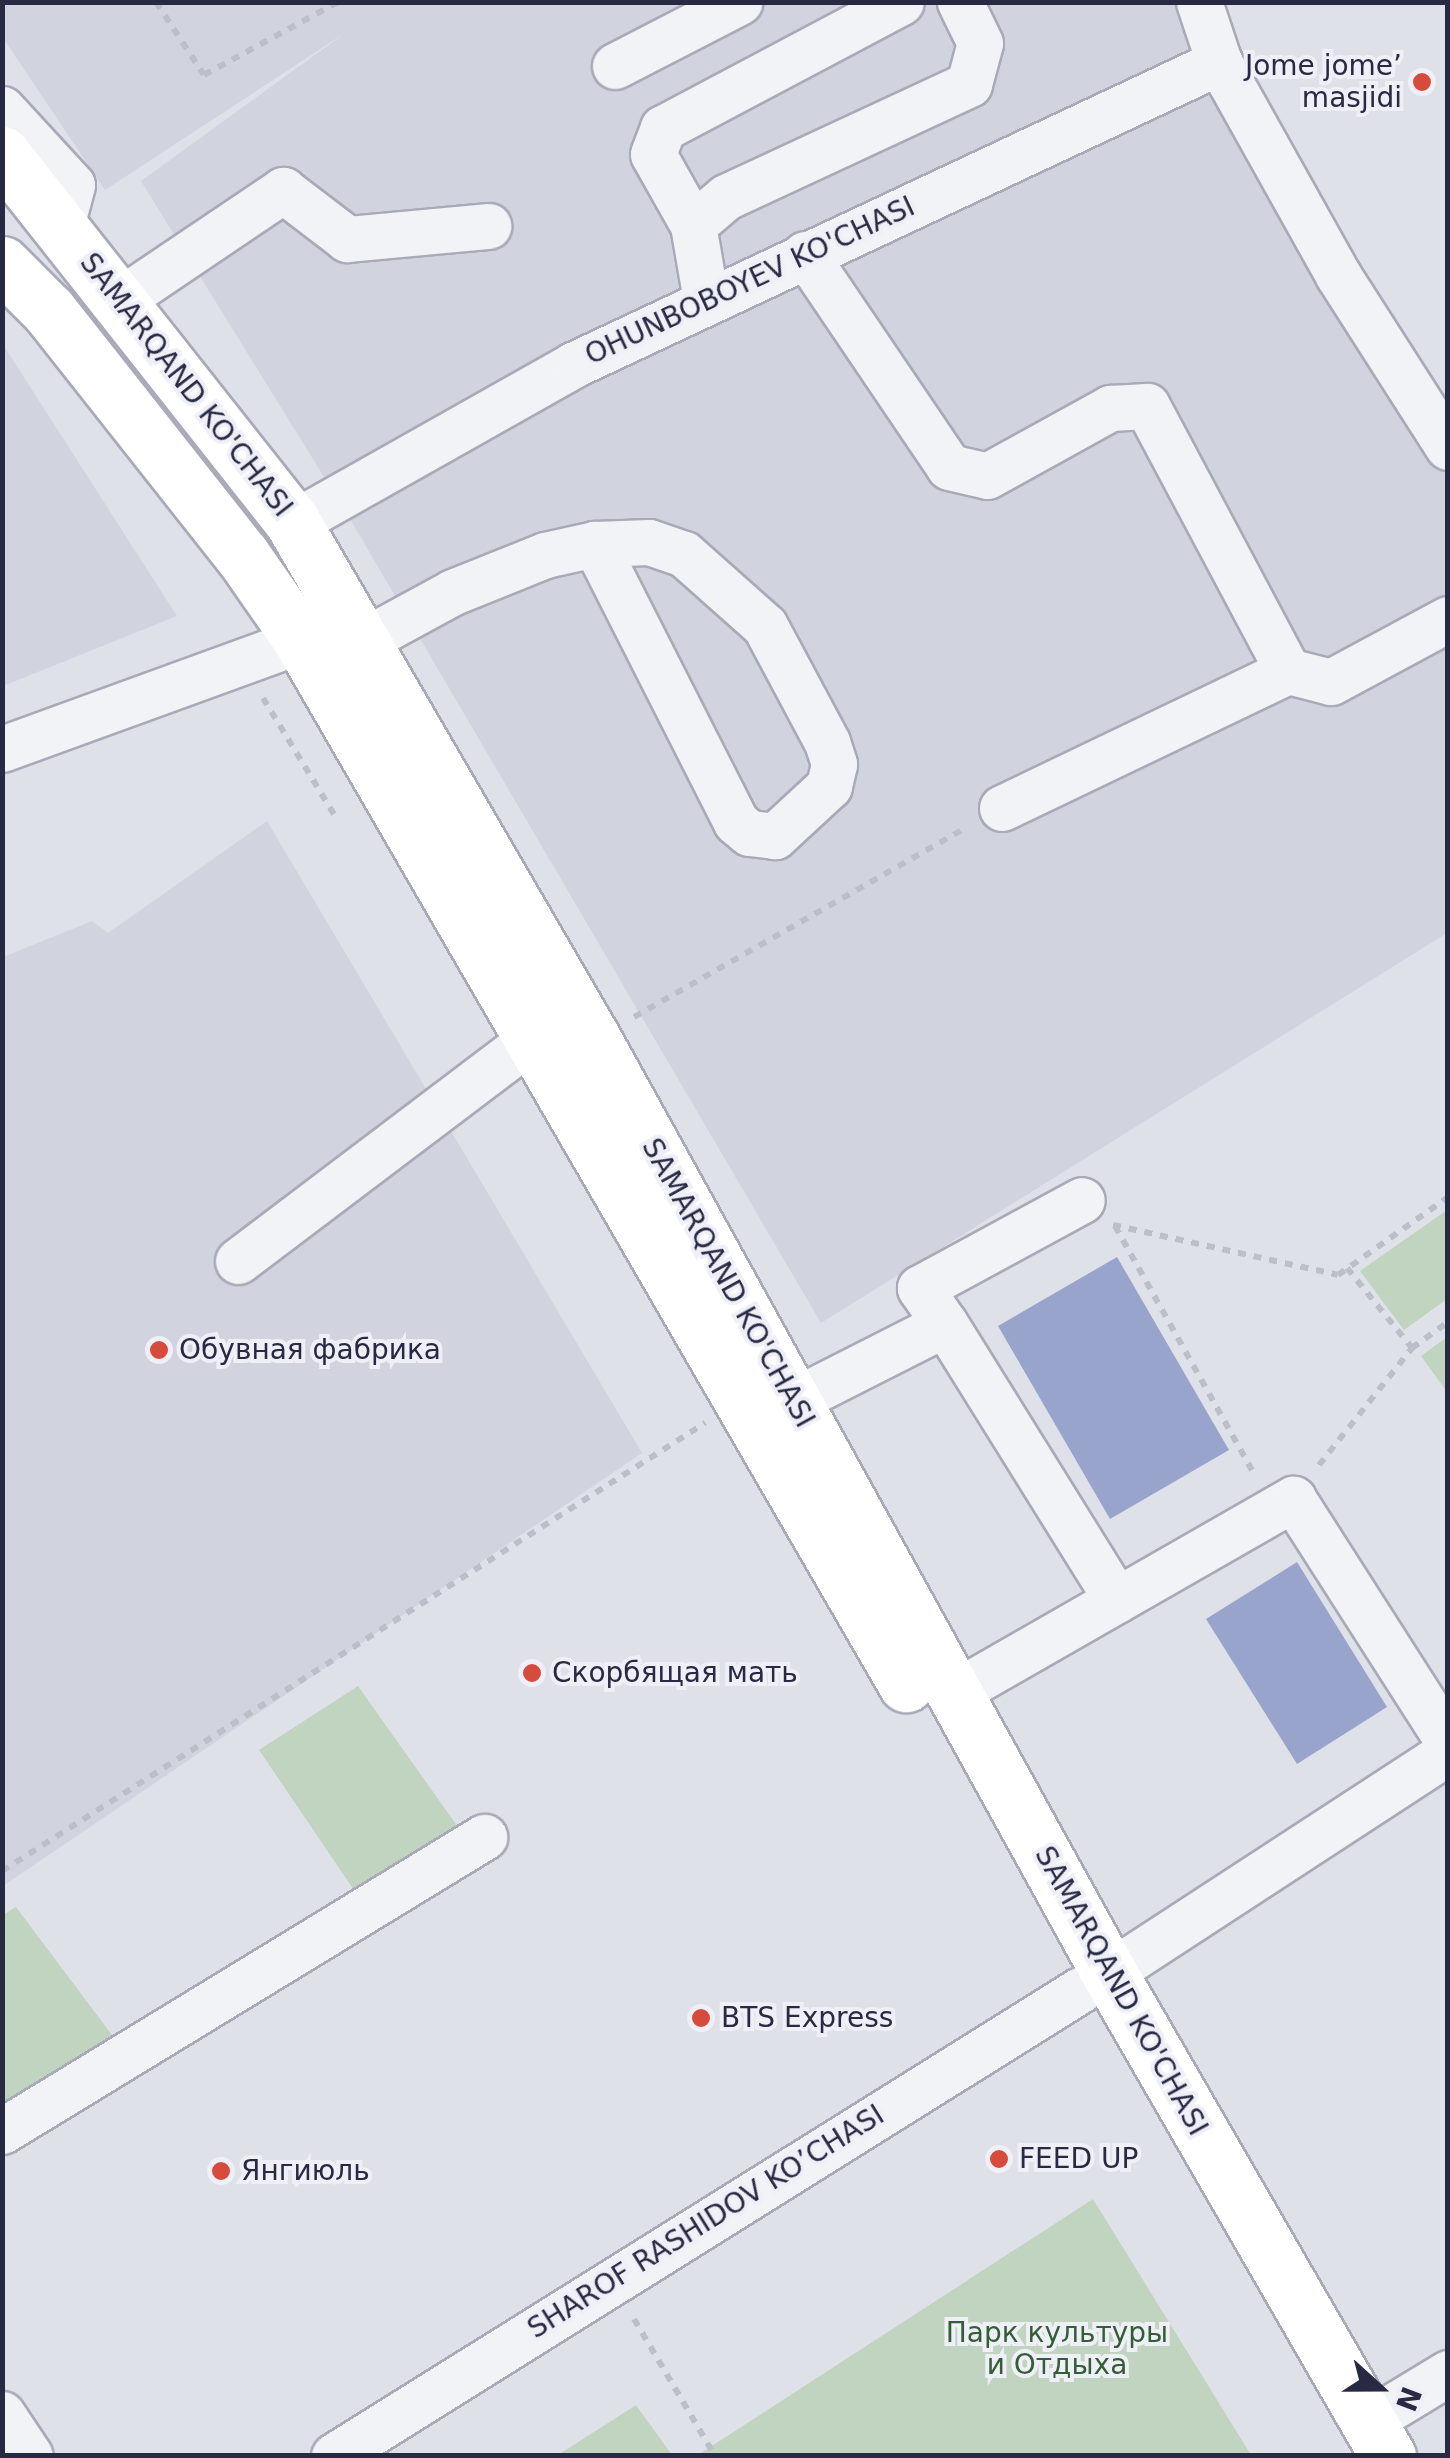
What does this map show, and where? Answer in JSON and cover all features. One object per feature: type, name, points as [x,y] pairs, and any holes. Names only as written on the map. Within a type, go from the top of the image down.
[{"type":"main road","name":"SAMARQAND KO'CHASI","points":[[2,154],[293,523],[362,642],[768,1400],[1094,1982],[1369,2444]]},
{"type":"main road","name":"SAMARQAND KO'CHASI","points":[[2,264],[48,312],[230,540],[301,640],[536,1036],[954,1693],[1094,1982]]},
{"type":"street","points":[[615,66],[739,2]]},
{"type":"street","points":[[706,300],[693,225],[654,154],[663,128],[901,2]]},
{"type":"street","points":[[693,225],[726,197],[969,84],[980,43],[960,2]]},
{"type":"street","points":[[1200,2],[1219,62],[1338,276],[1448,447]]},
{"type":"street","name":"OHUNBOBOYEV KO'CHASI","points":[[293,523],[573,364],[1219,62]]},
{"type":"street","points":[[2,109],[72,185],[61,226]]},
{"type":"street","points":[[120,300],[283,190],[347,239],[488,226]]},
{"type":"street","points":[[805,254],[949,467],[986,476],[1110,408],[1147,406],[1288,671]]},
{"type":"street","points":[[362,642],[490,575],[595,544],[650,542],[684,554],[765,626],[834,764],[829,786],[775,836],[749,833],[736,822],[595,544]]},
{"type":"street","points":[[1002,808],[1288,671],[1332,682],[1448,620]]},
{"type":"street","points":[[2,749],[301,640]]},
{"type":"street","points":[[238,1261],[536,1036]]},
{"type":"street","points":[[1098,1219],[920,1288],[1117,1600]]},
{"type":"street","points":[[768,1400],[945,1324]]},
{"type":"street","points":[[954,1693],[1283,1504],[1448,1740]]},
{"type":"street","name":"SHAROF RASHIDOV KO’CHASI","points":[[334,2456],[1094,1982],[1448,1752]]},
{"type":"street","points":[[2,2131],[484,1837]]},
{"type":"street","points":[[1369,2444],[1448,2373]]},
{"type":"street","points":[[2,2414],[30,2456]]},
{"type":"path","points":[[156,2],[204,75],[338,2]]},
{"type":"path","points":[[240,662],[338,820]]},
{"type":"path","points":[[623,1023],[1002,808]]},
{"type":"path","points":[[1098,1219],[1338,1275],[1448,1197]]},
{"type":"path","points":[[1098,1219],[1283,1504],[1412,1348],[1448,1322]]},
{"type":"path","points":[[1347,1268],[1412,1348]]},
{"type":"path","points":[[2,1871],[768,1400]]},
{"type":"path","points":[[611,2280],[715,2456]]},
{"type":"shaded area","points":[[2,3],[1200,3],[1447,478],[1447,933],[821,1323],[350,519],[141,181],[345,33],[105,190],[3,38]]},
{"type":"shaded area","points":[[2,343],[177,616],[3,686],[2,686]]},
{"type":"shaded area","points":[[267,821],[642,1453],[3,1886],[3,957],[92,921],[108,933]]},
{"type":"green space","points":[[1447,1210],[1447,1299],[1404,1330],[1360,1271]]},
{"type":"green space","points":[[1447,1337],[1447,1392],[1421,1356]]},
{"type":"green space","points":[[358,1686],[460,1830],[356,1893],[259,1750]]},
{"type":"green space","points":[[16,1907],[121,2047],[3,2122],[3,1915]]},
{"type":"green space","name":"Парк культуры и Отдыха","points":[[1093,2199],[1251,2455],[698,2455]]},
{"type":"green space","points":[[636,2405],[672,2455],[558,2455]]},
{"type":"water","points":[[1117,1257],[1229,1450],[1110,1519],[998,1326]]},
{"type":"water","points":[[1297,1562],[1387,1707],[1297,1764],[1206,1619]]},
{"type":"place","name":"Jome jome’ masjidi","points":[[1422,82]]},
{"type":"place","name":"Обувная фабрика","points":[[159,1350]]},
{"type":"place","name":"Скорбящая мать","points":[[532,1673]]},
{"type":"place","name":"BTS Express","points":[[701,2018]]},
{"type":"place","name":"FEED UP","points":[[999,2159]]},
{"type":"place","name":"Янгиюль","points":[[221,2171]]}]
